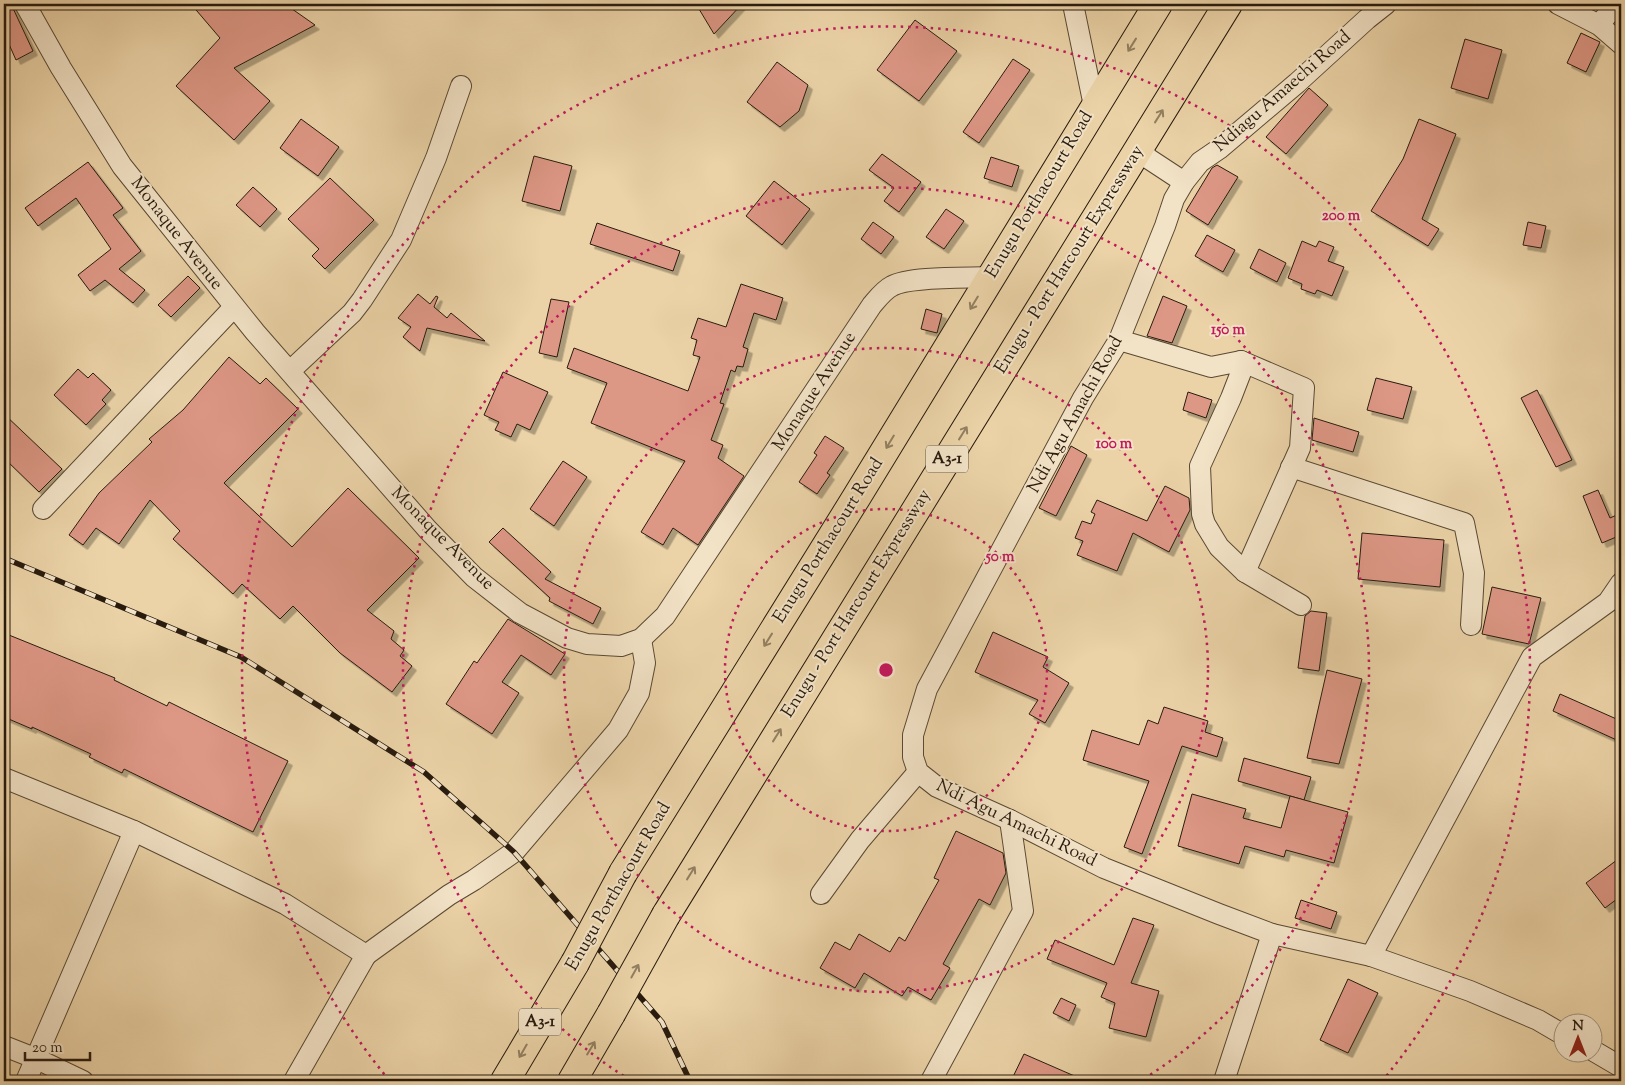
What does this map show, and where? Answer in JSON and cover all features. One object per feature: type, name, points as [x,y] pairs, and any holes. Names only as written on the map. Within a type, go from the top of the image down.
[{"type":"highway","name":"Enugu Porthacourt Road","points":[[506,1081],[575,963],[623,874],[856,498],[1158,4]]},
{"type":"highway","name":"Enugu - Port Harcourt Expressway","points":[[572,1081],[666,915],[1228,4]]},
{"type":"street","name":"Monaque Avenue","points":[[25,4],[61,68],[122,166],[234,307],[428,530],[474,577],[520,613],[567,638],[587,644],[621,646],[640,639],[665,616],[881,294],[905,280],[990,277]]},
{"type":"street","points":[[1073,4],[1094,106]]},
{"type":"street","name":"Ndiagu Amaechi Road","points":[[1184,182],[1200,162],[1219,149],[1290,89],[1386,4]]},
{"type":"street","points":[[1558,4],[1599,25],[1621,44]]},
{"type":"street","points":[[1599,25],[1616,4]]},
{"type":"street","points":[[290,371],[357,306],[402,240],[436,158],[461,86]]},
{"type":"street","points":[[1138,149],[1149,159],[1184,182]]},
{"type":"street","name":"Ndi Agu Amachi Road","points":[[1184,182],[1174,199],[1119,340],[1083,398],[927,689],[913,735],[913,757],[918,772],[937,787],[1010,820],[1104,868],[1272,934],[1370,956],[1470,991],[1538,1020],[1552,1028]]},
{"type":"street","points":[[43,509],[234,307]]},
{"type":"street","points":[[1119,340],[1211,367],[1241,361],[1304,388],[1300,448],[1245,572]]},
{"type":"street","points":[[1241,361],[1243,367],[1202,462],[1200,472],[1202,514],[1205,524],[1219,546],[1245,572],[1301,605]]},
{"type":"street","points":[[1292,468],[1464,523],[1474,573],[1471,624]]},
{"type":"street","points":[[1370,956],[1532,657],[1608,602],[1621,583]]},
{"type":"street","points":[[294,1081],[366,955],[449,895],[514,852],[618,730],[640,693],[645,663],[640,639]]},
{"type":"street","points":[[821,894],[860,840],[918,772]]},
{"type":"street","points":[[4,778],[134,831],[285,904],[366,955]]},
{"type":"street","points":[[931,1081],[1023,911],[1010,820]]},
{"type":"street","points":[[26,1081],[134,831]]},
{"type":"street","points":[[1224,1081],[1272,934]]},
{"type":"street","points":[[4,1046],[83,1081]]},
{"type":"street","points":[[1602,1056],[1621,1067]]},
{"type":"building","points":[[4,4],[11,4],[33,51],[16,60],[4,33]]},
{"type":"building","points":[[191,4],[285,4],[315,25],[234,68],[270,101],[234,140],[176,86],[220,38]]},
{"type":"building","points":[[696,4],[742,4],[714,34]]},
{"type":"building","points":[[915,20],[957,51],[919,101],[877,70]]},
{"type":"building","points":[[1581,33],[1600,42],[1586,72],[1567,63]]},
{"type":"building","points":[[1465,39],[1502,50],[1488,99],[1451,88]]},
{"type":"building","points":[[1013,59],[1030,70],[979,143],[963,132]]},
{"type":"building","points":[[777,62],[808,85],[799,111],[780,127],[747,102]]},
{"type":"building","points":[[1309,88],[1328,105],[1286,154],[1266,137]]},
{"type":"building","points":[[301,119],[339,147],[318,176],[280,148]]},
{"type":"building","points":[[1419,119],[1456,134],[1422,219],[1439,229],[1428,246],[1371,211],[1403,159]]},
{"type":"building","points":[[882,154],[921,182],[899,212],[884,201],[894,188],[869,170]]},
{"type":"building","points":[[534,156],[572,166],[560,211],[522,201]]},
{"type":"building","points":[[991,157],[1019,166],[1012,187],[984,178]]},
{"type":"building","points":[[88,162],[123,208],[113,215],[141,251],[119,269],[145,290],[133,303],[105,280],[90,291],[78,275],[111,249],[76,198],[38,226],[25,208]]},
{"type":"building","points":[[1217,165],[1238,177],[1208,225],[1186,211],[1212,168]]},
{"type":"building","points":[[330,178],[374,220],[325,269],[312,256],[319,249],[288,219]]},
{"type":"building","points":[[774,181],[810,209],[782,245],[746,216]]},
{"type":"building","points":[[253,187],[277,209],[260,227],[236,205]]},
{"type":"building","points":[[946,209],[964,221],[944,249],[926,237]]},
{"type":"building","points":[[873,222],[894,237],[881,254],[861,239]]},
{"type":"building","points":[[1528,222],[1546,226],[1541,248],[1523,245]]},
{"type":"building","points":[[597,223],[680,251],[673,271],[590,244]]},
{"type":"building","points":[[1207,235],[1235,250],[1223,272],[1195,256]]},
{"type":"building","points":[[1302,241],[1316,247],[1319,241],[1334,247],[1328,261],[1344,267],[1332,296],[1317,290],[1315,294],[1301,289],[1302,284],[1288,278]]},
{"type":"building","points":[[1259,249],[1286,263],[1277,282],[1250,268]]},
{"type":"building","points":[[188,276],[200,288],[171,317],[158,305]]},
{"type":"building","points":[[741,284],[783,298],[776,320],[754,313],[743,347],[748,349],[743,367],[737,366],[735,372],[731,370],[720,403],[724,404],[711,440],[723,445],[718,458],[744,476],[698,545],[673,528],[663,545],[641,532],[685,461],[591,423],[607,383],[567,368],[574,348],[688,391],[700,357],[693,355],[697,340],[691,338],[698,318],[726,327]]},
{"type":"building","points":[[418,294],[430,304],[436,296],[438,297],[434,307],[447,318],[451,313],[485,341],[427,328],[420,351],[403,337],[411,327],[398,318]]},
{"type":"building","points":[[1163,296],[1187,306],[1172,343],[1147,336]]},
{"type":"building","points":[[551,299],[569,302],[557,357],[539,353]]},
{"type":"building","points":[[926,309],[942,314],[937,333],[921,329]]},
{"type":"building","points":[[229,357],[260,384],[266,378],[298,409],[224,483],[292,547],[348,488],[419,558],[367,610],[394,631],[391,639],[404,650],[400,656],[412,666],[392,692],[340,653],[293,606],[280,619],[242,584],[233,594],[173,539],[180,531],[150,500],[119,544],[96,528],[83,545],[69,535],[99,493],[152,442],[149,439],[183,410]]},
{"type":"building","points":[[78,369],[88,378],[93,373],[111,390],[102,400],[106,404],[86,425],[54,395]]},
{"type":"building","points":[[503,372],[548,392],[530,430],[517,424],[511,437],[495,430],[499,422],[484,415]]},
{"type":"building","points":[[1376,378],[1412,387],[1403,419],[1367,410]]},
{"type":"building","points":[[1537,390],[1572,460],[1556,467],[1521,398]]},
{"type":"building","points":[[1188,392],[1212,400],[1206,418],[1183,410]]},
{"type":"building","points":[[4,414],[62,469],[39,492],[4,458]]},
{"type":"building","points":[[1314,418],[1359,432],[1353,452],[1312,440]]},
{"type":"building","points":[[825,436],[844,448],[827,473],[830,475],[817,494],[799,482],[817,455],[814,453]]},
{"type":"building","points":[[1071,446],[1087,455],[1056,516],[1039,508]]},
{"type":"building","points":[[563,461],[587,477],[554,526],[530,509]]},
{"type":"building","points":[[1165,486],[1189,498],[1190,510],[1169,552],[1133,533],[1117,571],[1077,555],[1083,541],[1075,538],[1082,521],[1091,524],[1095,514],[1091,512],[1097,500],[1147,521]]},
{"type":"building","points":[[1598,490],[1610,518],[1621,513],[1621,535],[1602,543],[1583,496]]},
{"type":"building","points":[[503,528],[551,572],[545,579],[601,608],[593,624],[549,601],[550,598],[489,542]]},
{"type":"building","points":[[1362,533],[1444,540],[1440,587],[1358,579]]},
{"type":"building","points":[[1492,587],[1541,598],[1529,644],[1482,634]]},
{"type":"building","points":[[1311,611],[1327,613],[1319,671],[1298,668],[1305,616]]},
{"type":"building","points":[[508,619],[565,654],[551,675],[521,655],[502,682],[519,693],[492,734],[446,704],[474,661],[477,663]]},
{"type":"building","points":[[993,632],[1048,657],[1043,667],[1069,683],[1045,723],[1029,714],[1038,700],[975,672]]},
{"type":"building","points":[[4,633],[115,678],[114,680],[167,706],[169,702],[288,761],[253,832],[124,769],[122,773],[89,757],[91,754],[32,727],[32,729],[4,717]]},
{"type":"building","points":[[1327,670],[1362,679],[1339,764],[1307,758]]},
{"type":"building","points":[[1560,694],[1621,721],[1621,742],[1553,711]]},
{"type":"building","points":[[1164,707],[1208,721],[1205,732],[1223,738],[1217,757],[1182,746],[1142,854],[1124,847],[1149,781],[1083,760],[1092,730],[1139,745],[1148,720],[1158,724]]},
{"type":"building","points":[[1244,758],[1311,777],[1304,800],[1238,781]]},
{"type":"building","points":[[1192,794],[1246,809],[1243,818],[1281,828],[1290,796],[1348,812],[1334,863],[1286,850],[1284,857],[1245,846],[1239,864],[1178,846]]},
{"type":"building","points":[[956,831],[1003,853],[1006,873],[990,905],[979,899],[943,964],[950,968],[931,1000],[908,987],[902,996],[864,973],[855,988],[820,968],[835,942],[850,950],[859,934],[890,952],[899,937],[905,941],[939,880],[934,878]]},
{"type":"building","points":[[1621,857],[1621,896],[1605,908],[1586,883]]},
{"type":"building","points":[[1301,900],[1337,912],[1331,929],[1295,918]]},
{"type":"building","points":[[1133,918],[1154,925],[1131,983],[1159,991],[1146,1037],[1109,1028],[1115,1003],[1101,997],[1107,983],[1047,959],[1055,940],[1114,965]]},
{"type":"building","points":[[1348,979],[1378,993],[1348,1053],[1320,1040]]},
{"type":"building","points":[[1061,998],[1076,1005],[1069,1021],[1053,1013]]},
{"type":"building","points":[[1024,1054],[1086,1081],[1011,1081]]},
{"type":"railway","points":[[4,558],[241,657],[424,772],[514,852],[662,1022],[690,1081]]}]
